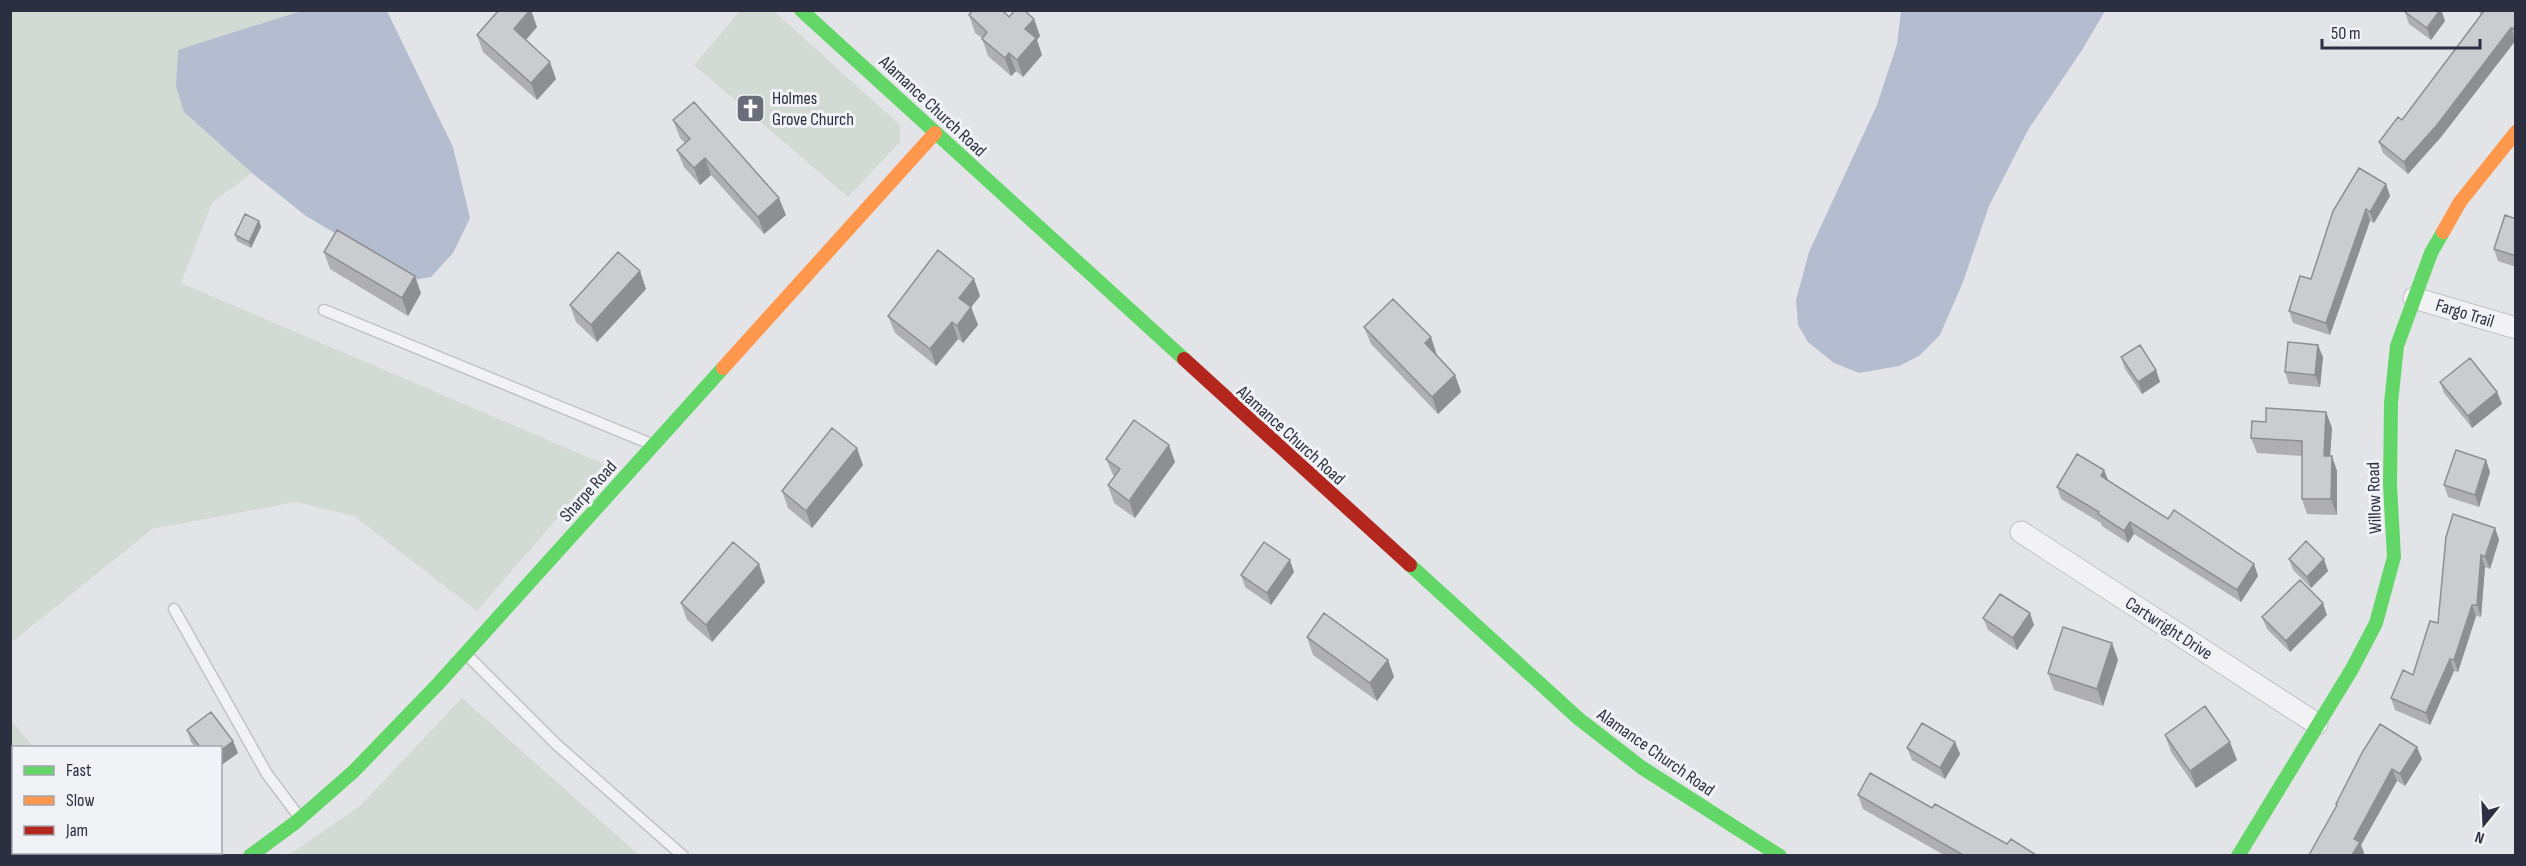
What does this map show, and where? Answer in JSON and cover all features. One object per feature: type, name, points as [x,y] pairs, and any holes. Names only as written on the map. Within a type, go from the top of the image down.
[{"type":"street","name":"Alamance Church Road","points":[[801,10],[1579,719],[1641,767],[1780,855]]},
{"type":"street","name":"Willow Road","points":[[2238,855],[2352,669],[2376,623],[2394,557],[2390,485],[2391,403],[2397,346],[2431,253],[2460,202],[2516,132]]},
{"type":"street","name":"Sharpe Road","points":[[250,855],[300,819],[354,771],[466,654],[935,133]]},
{"type":"street","name":"Fargo Trail","points":[[2414,298],[2516,328]]},
{"type":"street","name":"Cartwright Drive","points":[[2021,532],[2317,724]]},
{"type":"lane","points":[[324,310],[654,445]]},
{"type":"lane","points":[[174,609],[267,774],[300,819]]},
{"type":"lane","points":[[466,654],[556,744],[683,855]]},
{"type":"shaded area","points":[[741,10],[774,11],[900,125],[900,142],[848,197],[694,65]]},
{"type":"shaded area","points":[[11,11],[301,11],[178,51],[184,112],[252,173],[212,203],[181,283],[604,464],[477,611],[354,516],[296,502],[152,529],[11,643]]},
{"type":"shaded area","points":[[462,698],[639,855],[289,855],[360,806]]},
{"type":"shaded area","points":[[10,719],[32,746],[12,746],[12,854],[116,855],[11,855]]},
{"type":"water","points":[[301,11],[387,11],[453,147],[470,218],[453,253],[431,277],[414,280],[306,216],[252,173],[184,112],[176,86],[178,50]]},
{"type":"water","points":[[1901,11],[2105,11],[2082,50],[2028,130],[1989,206],[1963,282],[1940,335],[1919,356],[1899,366],[1859,373],[1834,363],[1808,342],[1798,325],[1796,300],[1809,252],[1877,105],[1897,44]]},
{"type":"building","points":[[499,10],[530,10],[514,29],[550,62],[531,83],[477,35]]},
{"type":"building","points":[[973,10],[1002,10],[1009,17],[1015,10],[1024,10],[1034,19],[1025,29],[1036,38],[1017,60],[1009,53],[1005,58],[982,39],[987,32],[969,15]]},
{"type":"building","points":[[2406,10],[2440,10],[2427,28],[2405,12]]},
{"type":"building","points":[[2483,10],[2516,10],[2516,25],[2513,29],[2511,28],[2437,125],[2404,162],[2379,142],[2398,117],[2402,120]]},
{"type":"building","points":[[694,102],[779,198],[758,217],[705,158],[694,168],[677,150],[690,139],[673,120]]},
{"type":"building","points":[[2359,168],[2386,184],[2370,212],[2366,209],[2326,323],[2289,311],[2300,276],[2311,279],[2333,211]]},
{"type":"building","points":[[245,214],[259,221],[249,242],[235,235]]},
{"type":"building","points":[[2505,215],[2516,219],[2516,256],[2494,249]]},
{"type":"building","points":[[337,230],[415,276],[402,298],[324,252]]},
{"type":"building","points":[[938,250],[974,279],[959,298],[971,307],[957,326],[952,322],[930,349],[888,316]]},
{"type":"building","points":[[618,252],[640,271],[591,325],[570,305]]},
{"type":"building","points":[[1393,299],[1431,337],[1425,343],[1455,375],[1432,397],[1364,327]]},
{"type":"building","points":[[2288,342],[2318,345],[2315,375],[2285,372]]},
{"type":"building","points":[[2140,345],[2156,370],[2138,382],[2121,357]]},
{"type":"building","points":[[2470,358],[2497,392],[2468,416],[2440,382]]},
{"type":"building","points":[[2266,408],[2326,412],[2324,456],[2332,456],[2331,499],[2302,499],[2302,441],[2251,438],[2252,421],[2266,422]]},
{"type":"building","points":[[1134,420],[1169,445],[1129,501],[1108,485],[1120,469],[1106,459]]},
{"type":"building","points":[[832,428],[857,448],[806,511],[782,491]]},
{"type":"building","points":[[2456,450],[2486,460],[2475,495],[2444,485]]},
{"type":"building","points":[[2077,454],[2104,470],[2101,476],[2168,519],[2174,510],[2254,564],[2237,590],[2130,522],[2124,531],[2098,514],[2099,512],[2057,487]]},
{"type":"building","points":[[2453,514],[2495,528],[2485,557],[2481,555],[2477,605],[2472,605],[2454,660],[2450,659],[2426,713],[2391,698],[2403,670],[2413,675],[2430,621],[2438,623],[2446,537]]},
{"type":"building","points":[[2306,541],[2324,559],[2307,577],[2289,559]]},
{"type":"building","points":[[733,542],[759,564],[706,625],[681,603]]},
{"type":"building","points":[[1264,542],[1290,560],[1267,593],[1241,575]]},
{"type":"building","points":[[2300,580],[2323,603],[2286,641],[2262,617]]},
{"type":"building","points":[[2000,594],[2030,613],[2013,638],[1983,618]]},
{"type":"building","points":[[1324,613],[1388,660],[1370,683],[1307,637]]},
{"type":"building","points":[[2063,627],[2112,643],[2097,689],[2048,673]]},
{"type":"building","points":[[2205,706],[2230,742],[2190,771],[2165,735]]},
{"type":"building","points":[[211,712],[233,741],[222,749],[222,746],[199,746],[187,730]]},
{"type":"building","points":[[1922,723],[1955,742],[1940,768],[1907,748]]},
{"type":"building","points":[[2380,724],[2417,747],[2400,774],[2392,769],[2354,839],[2360,842],[2352,855],[2309,855],[2337,805],[2363,751]]},
{"type":"building","points":[[1870,773],[1932,808],[1935,804],[2007,844],[2011,839],[2036,855],[1963,855],[1858,795]]},
{"type":"traffic: fast","points":[[801,10],[1184,359]]},
{"type":"traffic: fast","points":[[2238,856],[2352,669],[2376,623],[2394,557],[2390,485],[2391,403],[2397,346],[2431,253],[2443,232]]},
{"type":"traffic: fast","points":[[250,856],[296,822],[354,771],[438,684],[723,368]]},
{"type":"traffic: fast","points":[[1410,565],[1579,719],[1641,767],[1780,856]]},
{"type":"traffic: slow","points":[[2443,232],[2460,202],[2516,132]]},
{"type":"traffic: slow","points":[[723,368],[935,133]]},
{"type":"traffic: jam","points":[[1184,359],[1410,565]]},
{"type":"place","name":"Holmes Grove Church","points":[[751,108]]}]
